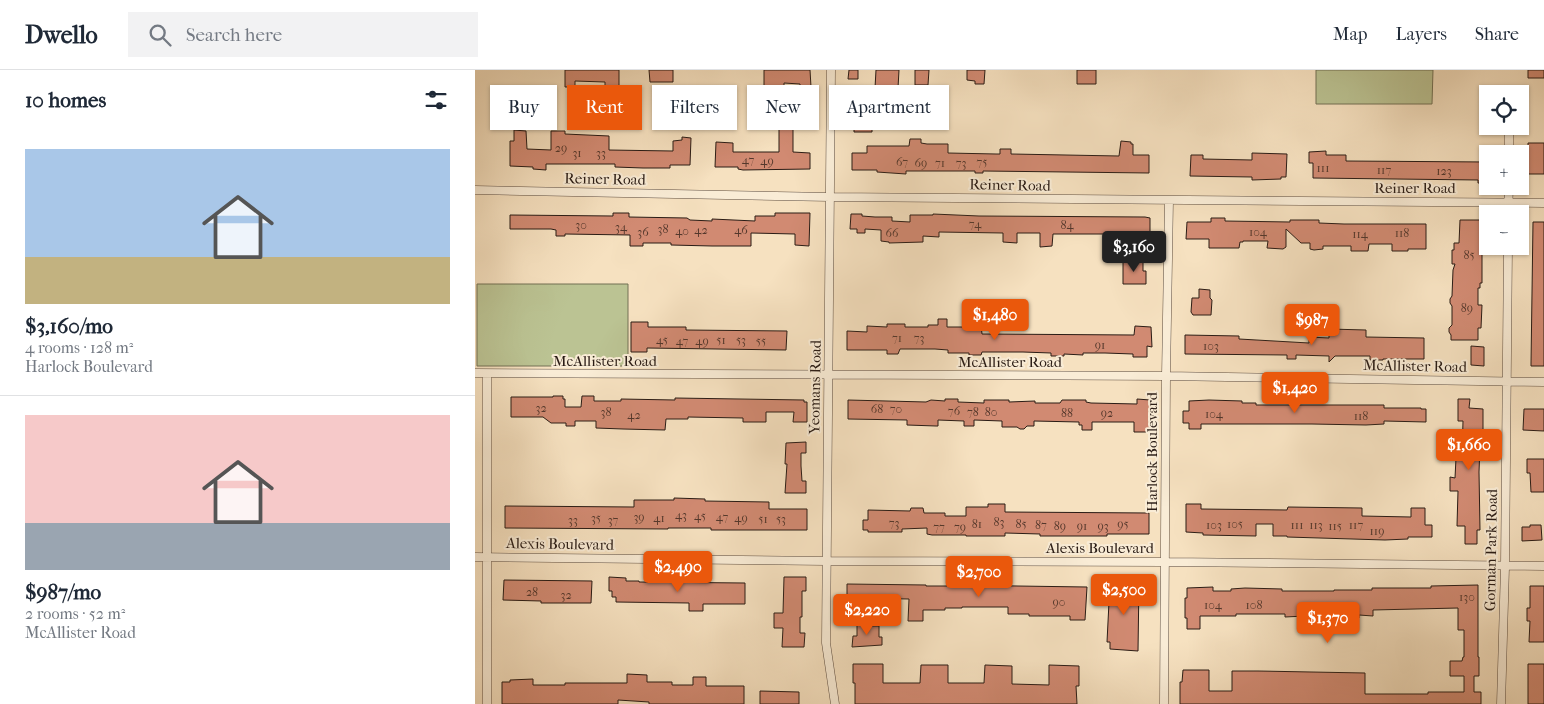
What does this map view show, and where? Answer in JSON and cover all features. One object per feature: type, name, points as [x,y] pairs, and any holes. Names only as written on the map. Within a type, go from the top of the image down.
[{"type":"street","name":"Yeomans Road","points":[[831,70],[826,643],[835,704]]},
{"type":"street","name":"Reiner Road","points":[[475,190],[830,197],[1544,203]]},
{"type":"street","points":[[1509,195],[1509,203]]},
{"type":"street","name":"Harlock Boulevard","points":[[1164,704],[1169,200]]},
{"type":"street","name":"Gorman Park Road","points":[[1501,704],[1505,567],[1508,255]]},
{"type":"street","name":"McAllister Road","points":[[475,373],[1166,376],[1544,382]]},
{"type":"street","points":[[487,374],[487,704]]},
{"type":"street","name":"Alexis Boulevard","points":[[475,557],[826,562],[1166,562],[1544,566]]},
{"type":"green space","points":[[1316,70],[1433,70],[1432,104],[1316,104]]},
{"type":"green space","points":[[477,284],[628,284],[628,366],[477,366]]},
{"type":"building","points":[[565,70],[619,70],[619,85],[605,85],[605,82],[575,81],[575,85],[567,85],[565,87]]},
{"type":"building","points":[[649,70],[673,70],[673,82],[650,82]]},
{"type":"building","points":[[764,70],[810,70],[811,85],[784,83],[784,85],[764,85]]},
{"type":"building","points":[[849,70],[858,70],[858,79],[848,79]]},
{"type":"building","points":[[876,70],[899,70],[898,85],[875,85]]},
{"type":"building","points":[[915,70],[929,70],[928,85],[915,85]]},
{"type":"building","points":[[967,70],[985,70],[984,84],[975,84],[975,81],[967,80]]},
{"type":"building","points":[[1077,70],[1096,70],[1096,84],[1077,84]]},
{"type":"building","points":[[1528,70],[1544,70],[1544,78],[1528,78]]},
{"type":"building","points":[[514,130],[526,131],[527,149],[551,150],[551,131],[565,131],[565,134],[609,136],[609,150],[673,151],[673,141],[682,140],[682,137],[691,138],[690,165],[670,165],[670,168],[643,168],[615,167],[615,164],[546,164],[546,170],[533,169],[533,167],[510,166],[510,141],[514,141]]},
{"type":"building","points":[[779,130],[793,130],[793,152],[810,153],[810,169],[743,170],[738,169],[738,167],[715,167],[716,142],[733,143],[733,152],[779,152]]},
{"type":"building","points":[[854,130],[872,130],[872,132],[854,132]]},
{"type":"building","points":[[910,139],[921,139],[921,143],[927,144],[948,144],[948,153],[1000,154],[1000,149],[1011,149],[1011,154],[1119,156],[1121,141],[1131,142],[1133,144],[1133,155],[1149,155],[1149,173],[906,171],[906,174],[877,172],[877,170],[852,170],[852,153],[867,153],[867,146],[909,146]]},
{"type":"building","points":[[1528,143],[1544,143],[1544,174],[1529,174]]},
{"type":"building","points":[[1326,151],[1326,155],[1346,155],[1346,161],[1479,162],[1479,183],[1478,180],[1313,178],[1313,163],[1309,163],[1309,152]]},
{"type":"building","points":[[1252,153],[1287,154],[1286,177],[1281,177],[1281,179],[1252,180],[1252,177],[1190,176],[1191,155],[1203,155],[1203,159],[1252,160]]},
{"type":"building","points":[[613,213],[629,213],[629,217],[755,221],[755,216],[775,216],[775,213],[810,213],[809,246],[795,245],[795,234],[751,233],[751,246],[643,243],[643,246],[630,246],[630,235],[565,234],[565,236],[556,236],[556,230],[551,229],[510,229],[510,215],[613,216]]},
{"type":"building","points":[[851,214],[892,217],[892,221],[910,222],[910,215],[933,214],[1145,217],[1150,218],[1150,234],[1053,234],[1052,246],[1040,247],[1040,233],[1017,233],[1017,243],[1003,242],[1003,233],[939,232],[939,237],[923,236],[923,242],[889,243],[881,241],[881,230],[865,229],[865,233],[857,233],[857,229],[850,229]]},
{"type":"building","points":[[1211,218],[1225,218],[1225,221],[1290,222],[1290,220],[1319,220],[1319,223],[1344,224],[1426,224],[1426,249],[1392,251],[1392,244],[1369,244],[1368,251],[1351,251],[1351,246],[1323,246],[1323,249],[1314,250],[1310,249],[1310,243],[1301,243],[1286,229],[1286,247],[1283,249],[1267,248],[1268,241],[1243,241],[1240,242],[1239,248],[1209,248],[1209,239],[1186,239],[1187,222],[1211,222]]},
{"type":"building","points":[[1460,220],[1479,220],[1479,255],[1482,255],[1482,283],[1480,283],[1480,288],[1478,288],[1478,305],[1482,305],[1481,328],[1478,328],[1478,340],[1451,340],[1449,332],[1449,328],[1452,325],[1450,299],[1452,296],[1455,264],[1452,264],[1452,250],[1454,250],[1454,243],[1459,243]]},
{"type":"building","points":[[1533,222],[1544,222],[1544,366],[1531,366]]},
{"type":"building","points":[[1123,262],[1143,262],[1143,271],[1146,271],[1146,284],[1123,284]]},
{"type":"building","points":[[1199,289],[1210,290],[1210,298],[1212,300],[1211,315],[1193,315],[1191,312],[1192,298],[1199,298]]},
{"type":"building","points":[[938,319],[947,319],[947,327],[981,325],[982,334],[1134,335],[1135,326],[1151,327],[1152,347],[1147,346],[1147,357],[1133,357],[1133,354],[1105,353],[1051,356],[1051,353],[1023,352],[982,352],[981,355],[969,355],[969,353],[948,353],[948,350],[935,349],[900,349],[898,354],[887,354],[887,350],[847,350],[847,331],[867,332],[867,326],[887,327],[887,324],[905,324],[905,327],[928,327],[928,325],[938,325]]},
{"type":"building","points":[[631,322],[648,322],[648,327],[686,327],[686,330],[787,331],[786,350],[647,348],[647,352],[631,352]]},
{"type":"building","points":[[1329,329],[1366,330],[1366,337],[1424,338],[1424,359],[1370,360],[1370,356],[1335,356],[1329,362],[1329,356],[1296,355],[1296,359],[1287,359],[1287,355],[1185,354],[1185,335],[1239,336],[1239,339],[1309,343],[1309,337],[1329,338]]},
{"type":"building","points":[[1471,346],[1484,347],[1484,366],[1471,365]]},
{"type":"building","points":[[563,396],[565,407],[581,407],[582,396],[594,396],[594,401],[621,401],[621,399],[675,400],[675,398],[804,400],[804,402],[807,402],[807,422],[793,422],[794,412],[766,412],[766,422],[743,422],[743,418],[688,417],[688,419],[666,419],[665,430],[596,428],[596,421],[575,421],[575,426],[566,426],[566,423],[551,423],[543,417],[511,417],[511,397]]},
{"type":"building","points":[[945,399],[958,399],[958,402],[984,403],[984,400],[1060,403],[1062,400],[1086,400],[1086,402],[1091,403],[1137,404],[1137,399],[1150,400],[1150,432],[1134,432],[1134,422],[1092,422],[1092,430],[1082,430],[1082,425],[1079,425],[1079,422],[1034,421],[1034,426],[1020,429],[1017,427],[1002,427],[1002,421],[974,420],[974,426],[964,426],[964,421],[938,420],[938,426],[936,426],[907,425],[907,420],[848,419],[848,400],[926,402],[931,400],[945,401]]},
{"type":"building","points":[[1458,399],[1470,399],[1469,408],[1483,409],[1483,445],[1480,445],[1479,472],[1480,530],[1477,530],[1477,544],[1465,544],[1465,526],[1457,526],[1458,491],[1450,491],[1450,477],[1455,478],[1456,458],[1462,458],[1463,421],[1458,421]]},
{"type":"building","points":[[1189,401],[1242,401],[1242,403],[1256,403],[1256,405],[1384,405],[1384,408],[1421,408],[1426,409],[1426,422],[1384,421],[1384,424],[1366,425],[1201,424],[1201,429],[1189,429],[1189,423],[1183,423],[1183,411],[1189,411]]},
{"type":"building","points":[[1524,409],[1544,409],[1544,431],[1523,430]]},
{"type":"building","points":[[806,442],[806,453],[801,453],[801,466],[802,481],[806,481],[806,493],[785,493],[786,443]]},
{"type":"building","points":[[1527,459],[1544,459],[1544,492],[1531,492],[1530,473],[1527,473]]},
{"type":"building","points":[[674,498],[705,499],[705,501],[769,502],[769,509],[807,509],[807,530],[505,528],[505,506],[634,507],[634,500],[674,500]]},
{"type":"building","points":[[988,504],[1005,504],[1005,512],[1149,513],[1149,534],[1040,536],[1040,534],[1005,533],[1005,536],[966,536],[927,534],[927,528],[902,529],[902,532],[868,532],[868,530],[863,530],[863,520],[868,520],[868,510],[910,511],[911,508],[923,508],[924,513],[966,516],[966,507],[988,507]]},
{"type":"building","points":[[1186,504],[1201,504],[1201,509],[1287,510],[1288,507],[1362,508],[1362,516],[1411,517],[1411,508],[1425,508],[1425,525],[1432,525],[1432,537],[1408,537],[1408,539],[1385,540],[1273,536],[1273,524],[1256,524],[1256,536],[1203,535],[1203,533],[1186,532]]},
{"type":"building","points":[[1530,525],[1541,525],[1542,540],[1522,541],[1522,527],[1530,527]]},
{"type":"building","points":[[609,577],[626,578],[626,581],[639,582],[745,583],[745,604],[703,604],[703,611],[689,611],[689,603],[616,602],[616,597],[612,597],[612,591],[609,591]]},
{"type":"building","points":[[784,577],[806,577],[806,591],[802,591],[802,617],[800,617],[800,633],[805,633],[804,647],[782,647],[783,628],[774,628],[774,613],[783,613]]},
{"type":"building","points":[[504,580],[592,581],[591,603],[541,603],[541,601],[503,600]]},
{"type":"building","points":[[1139,581],[1138,651],[1110,649],[1110,642],[1107,642],[1110,582]]},
{"type":"building","points":[[847,584],[1087,587],[1085,620],[1070,620],[1070,616],[1008,614],[1008,607],[962,607],[945,608],[945,610],[923,610],[923,621],[908,621],[909,599],[859,598],[859,606],[847,606]]},
{"type":"building","points":[[1478,585],[1479,676],[1474,676],[1474,692],[1481,692],[1481,704],[1180,704],[1180,682],[1182,682],[1183,670],[1209,670],[1209,691],[1232,691],[1232,671],[1258,671],[1365,673],[1365,694],[1464,692],[1464,676],[1450,676],[1450,661],[1462,661],[1464,657],[1464,630],[1458,630],[1458,608],[1373,610],[1373,616],[1359,615],[1359,618],[1323,617],[1323,619],[1305,619],[1305,616],[1285,617],[1285,614],[1200,616],[1200,629],[1187,629],[1185,598],[1187,598],[1187,588],[1213,587],[1213,591],[1231,591],[1231,589],[1245,588],[1282,589],[1282,591],[1334,591]]},
{"type":"building","points":[[1530,586],[1544,586],[1544,642],[1529,642],[1530,621],[1527,621],[1527,608],[1530,608]]},
{"type":"building","points":[[857,623],[879,626],[879,637],[882,637],[882,645],[852,647],[853,636],[857,636]]},
{"type":"building","points":[[853,664],[883,664],[883,683],[920,683],[921,665],[948,665],[948,683],[984,683],[985,665],[1012,666],[1012,684],[1049,685],[1049,665],[1079,666],[1079,686],[1076,686],[1077,704],[855,704]]},
{"type":"building","points":[[1528,664],[1544,664],[1544,704],[1528,704]]},
{"type":"building","points":[[627,674],[647,675],[647,682],[672,682],[672,685],[693,685],[693,677],[706,677],[706,686],[744,686],[744,704],[649,704],[649,702],[618,700],[618,704],[502,704],[502,682],[510,682],[510,680],[533,679],[533,685],[627,683]]},
{"type":"building","points":[[760,691],[799,692],[799,704],[760,704]]}]
